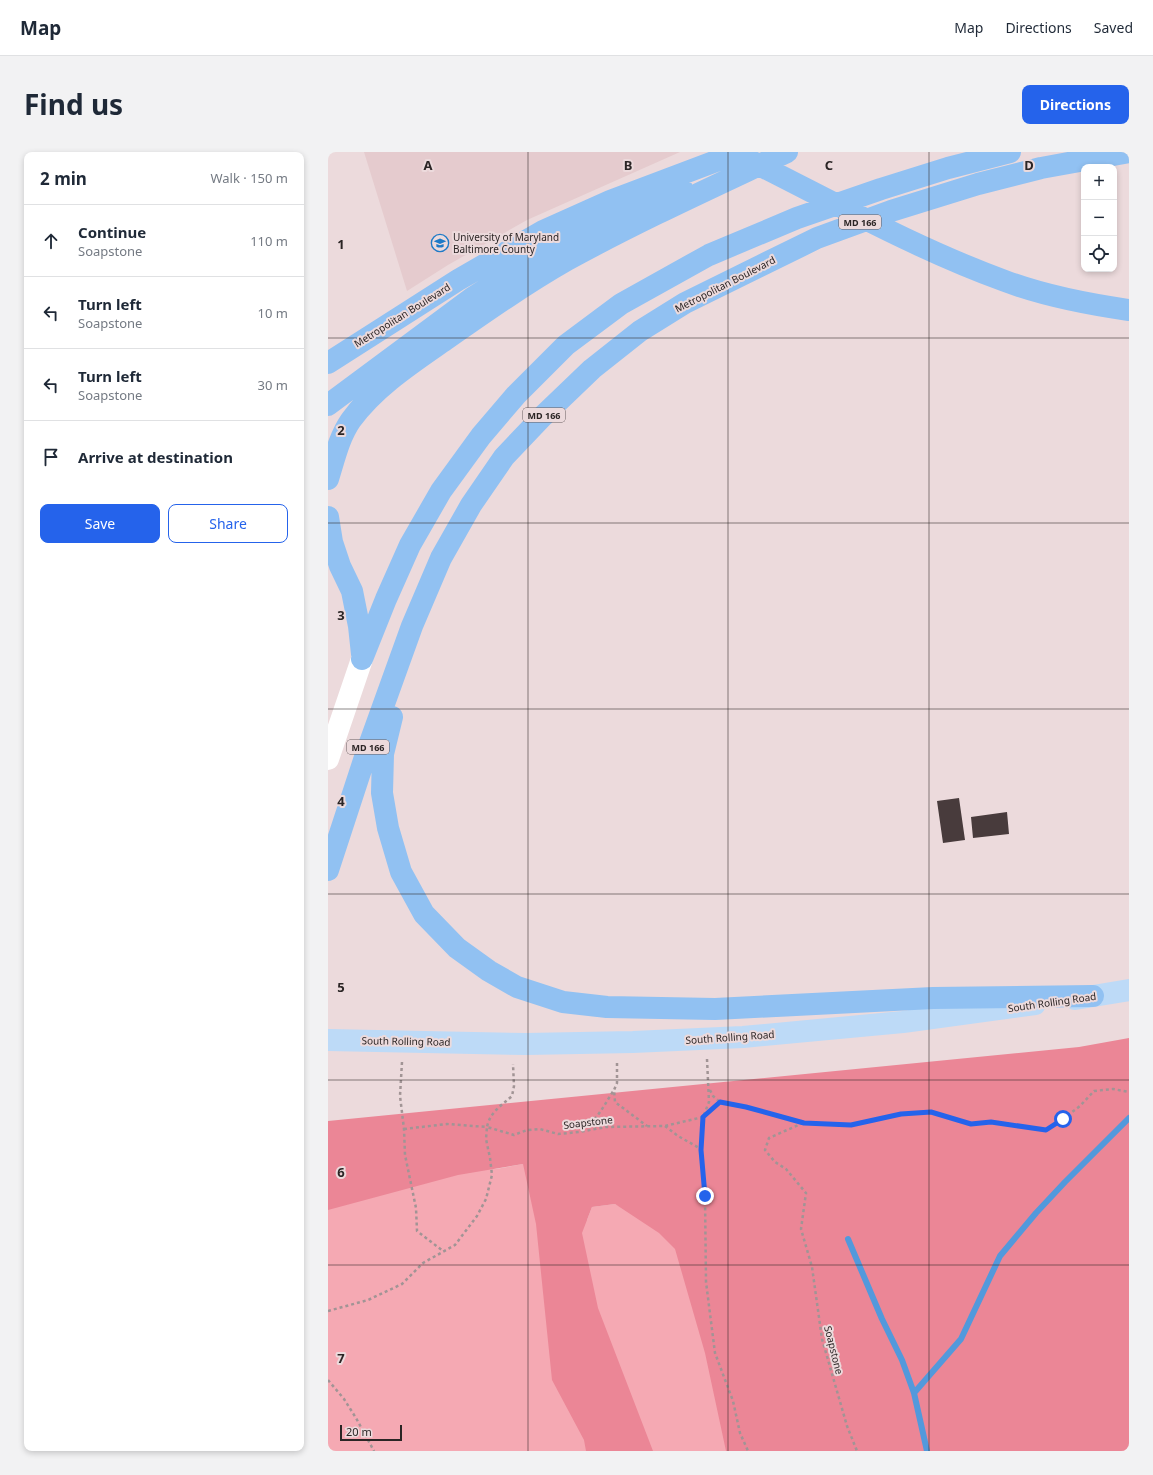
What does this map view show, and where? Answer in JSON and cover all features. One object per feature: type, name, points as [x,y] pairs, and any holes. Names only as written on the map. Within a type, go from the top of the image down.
[{"type":"highway","points":[[734,152],[916,245],[1006,281],[1083,303],[1129,310]]},
{"type":"highway","name":"Metropolitan Boulevard","points":[[328,363],[458,280],[543,231],[627,210],[740,152]]},
{"type":"highway","points":[[328,405],[472,298],[554,246],[627,210],[741,159],[761,152]]},
{"type":"highway","points":[[328,479],[338,447],[351,421],[371,397],[405,368],[483,313],[566,261],[627,210],[787,152]]},
{"type":"highway","points":[[362,659],[410,545],[441,491],[481,436],[516,395],[566,345],[620,304],[709,255],[797,218],[880,189],[948,168],[1010,152]]},
{"type":"highway","name":"Metropolitan Boulevard","points":[[412,626],[441,558],[471,505],[504,457],[543,416],[592,369],[640,331],[685,303],[817,238],[891,210],[978,184],[1041,168],[1129,152]]},
{"type":"highway","points":[[328,517],[332,542],[340,566],[352,591],[359,626],[362,659]]},
{"type":"highway","points":[[412,626],[383,754],[382,793],[388,828],[401,872],[424,914],[457,948],[489,971],[517,987],[563,1002],[599,1006],[715,1009],[934,998],[1094,996]]},
{"type":"highway","name":"MD 166","points":[[328,870],[367,751],[412,626]]},
{"type":"main road","name":"South Rolling Road","points":[[328,1040],[513,1044],[743,1037],[903,1022],[1129,990]]},
{"type":"lane","points":[[328,760],[362,659]]},
{"type":"path","points":[[705,1038],[709,1102],[703,1117],[701,1150],[705,1204],[706,1282],[715,1353],[734,1401],[740,1433],[748,1451]]},
{"type":"path","points":[[403,1041],[400,1096],[405,1155],[416,1208],[417,1231],[443,1251]]},
{"type":"path","points":[[579,1132],[589,1126],[599,1114],[617,1083],[616,1042]]},
{"type":"path","points":[[328,1311],[368,1300],[402,1284],[423,1263],[455,1245],[477,1216],[486,1199],[492,1175],[486,1139],[488,1120],[492,1113],[512,1096],[514,1086],[513,1044]]},
{"type":"path","points":[[709,1087],[713,1096],[720,1102]]},
{"type":"path","name":"Soapstone","points":[[404,1129],[447,1124],[487,1127],[514,1135],[527,1130],[540,1128],[558,1134],[606,1127],[665,1126],[703,1117],[720,1102],[746,1107],[804,1123],[851,1125],[901,1114],[931,1112],[971,1124],[991,1122],[1046,1130],[1074,1110],[1094,1091],[1113,1089],[1129,1092]]},
{"type":"path","points":[[614,1090],[615,1102],[647,1127]]},
{"type":"path","name":"Soapstone","points":[[804,1123],[769,1138],[765,1150],[775,1162],[786,1168],[806,1193],[801,1229],[812,1267],[822,1339],[847,1426],[857,1451]]},
{"type":"path","points":[[665,1126],[701,1150]]},
{"type":"path","points":[[328,1380],[344,1399],[374,1451]]},
{"type":"shaded area","name":"University of Maryland Baltimore County","points":[[364,152],[680,152],[527,220],[448,265],[407,291]]},
{"type":"shaded area","points":[[1129,1038],[1129,1451],[726,1451],[705,1353],[675,1249],[659,1233],[615,1204],[592,1207],[582,1233],[598,1308],[653,1451],[586,1451],[584,1440],[552,1380],[536,1224],[523,1164],[458,1175],[328,1210],[328,1121],[1079,1047]]},
{"type":"shaded area","points":[[523,1164],[587,1220],[592,1207],[615,1204],[1129,1451],[328,1451],[328,1174],[496,1169]]},
{"type":"building","points":[[959,798],[965,840],[943,843],[937,801]]},
{"type":"building","points":[[1007,812],[1009,834],[973,838],[971,817]]},
{"type":"waterway","points":[[914,1393],[961,1339],[1000,1256],[1036,1213],[1129,1118]]},
{"type":"waterway","points":[[848,1239],[882,1319],[902,1360],[914,1393],[927,1451]]},
{"type":"place","name":"University of Maryland Baltimore County","points":[[440,243]]},
{"type":"route","points":[[705,1196],[701,1150],[703,1117],[720,1102],[746,1107],[804,1123],[822,1124],[851,1125],[901,1114],[931,1112],[971,1124],[991,1122],[1046,1130],[1063,1119]]}]
